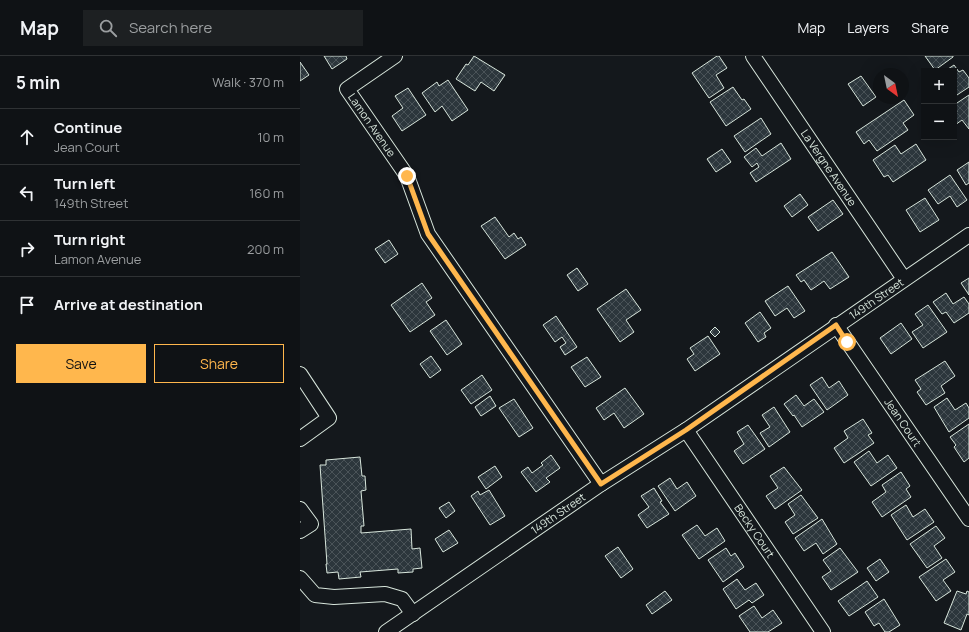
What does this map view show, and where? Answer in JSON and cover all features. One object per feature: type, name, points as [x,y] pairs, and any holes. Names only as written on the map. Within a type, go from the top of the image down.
[{"type":"street","name":"Lamon Avenue","points":[[395,56],[347,89],[407,176],[428,234],[601,484]]},
{"type":"street","name":"La Vergne Avenue","points":[[753,56],[904,279]]},
{"type":"street","name":"149th Street","points":[[386,632],[601,484],[686,430],[836,325],[969,235]]},
{"type":"street","name":"Jean Court","points":[[836,325],[969,519]]},
{"type":"street","points":[[300,439],[329,418],[302,381]]},
{"type":"street","name":"Becky Court","points":[[686,430],[824,632]]},
{"type":"street","points":[[300,510],[311,524],[300,531]]},
{"type":"street","points":[[300,578],[315,595],[334,597],[385,594],[402,599],[413,614]]},
{"type":"building","points":[[324,56],[346,56],[347,59],[332,69]]},
{"type":"building","points":[[474,56],[505,75],[494,91],[481,82],[475,91],[456,79],[466,64],[468,65]]},
{"type":"building","points":[[719,56],[727,68],[716,75],[724,88],[709,98],[692,73]]},
{"type":"building","points":[[925,56],[953,56],[938,68],[934,68]]},
{"type":"building","points":[[300,62],[309,75],[300,81]]},
{"type":"building","points":[[957,69],[959,72],[963,70],[969,78],[969,87],[957,95]]},
{"type":"building","points":[[861,76],[873,93],[873,99],[863,106],[848,84]]},
{"type":"building","points":[[448,80],[468,110],[452,121],[442,106],[435,112],[422,93],[437,82],[439,86]]},
{"type":"building","points":[[733,87],[742,100],[744,99],[751,109],[726,126],[710,102]]},
{"type":"building","points":[[408,88],[426,115],[402,131],[392,116],[403,108],[395,96]]},
{"type":"building","points":[[969,95],[969,129],[962,120],[957,124],[957,103]]},
{"type":"building","points":[[898,104],[907,104],[914,115],[903,123],[908,130],[877,151],[869,140],[864,144],[856,132]]},
{"type":"building","points":[[761,118],[771,134],[745,152],[734,136]]},
{"type":"building","points":[[781,143],[791,159],[756,182],[750,173],[759,167],[757,163],[752,167],[744,157],[756,148],[762,156]]},
{"type":"building","points":[[916,144],[926,160],[893,182],[888,175],[884,177],[873,160],[895,145],[901,154]]},
{"type":"building","points":[[722,149],[731,162],[716,172],[707,159]]},
{"type":"building","points":[[969,162],[969,183],[966,185],[957,170]]},
{"type":"building","points":[[950,175],[967,200],[957,207],[950,196],[938,204],[928,190]]},
{"type":"building","points":[[800,194],[808,205],[792,217],[784,206]]},
{"type":"building","points":[[925,198],[939,220],[920,232],[906,210]]},
{"type":"building","points":[[833,200],[843,214],[818,231],[808,217]]},
{"type":"building","points":[[495,217],[509,237],[514,233],[518,239],[521,237],[526,245],[505,259],[481,226]]},
{"type":"building","points":[[389,240],[398,254],[385,263],[375,249]]},
{"type":"building","points":[[832,252],[849,277],[830,289],[824,281],[811,290],[804,280],[801,282],[796,275]]},
{"type":"building","points":[[577,268],[588,284],[578,291],[567,275]]},
{"type":"building","points":[[969,278],[969,295],[961,283]]},
{"type":"building","points":[[422,283],[432,298],[426,302],[435,315],[410,332],[391,305]]},
{"type":"building","points":[[788,286],[805,311],[794,318],[787,308],[775,316],[765,301]]},
{"type":"building","points":[[626,289],[641,310],[626,320],[634,332],[620,342],[597,309]]},
{"type":"building","points":[[946,293],[953,304],[964,297],[969,304],[969,313],[954,323],[946,312],[942,314],[933,302]]},
{"type":"building","points":[[928,305],[947,332],[923,348],[912,332],[923,325],[915,314]]},
{"type":"building","points":[[760,312],[771,328],[764,333],[766,337],[758,342],[745,323]]},
{"type":"building","points":[[556,316],[577,347],[565,355],[560,347],[566,343],[562,337],[555,342],[543,325]]},
{"type":"building","points":[[446,320],[462,344],[447,355],[430,331]]},
{"type":"building","points":[[901,323],[912,339],[891,354],[880,338]]},
{"type":"building","points":[[715,327],[720,332],[715,337],[710,332]]},
{"type":"building","points":[[708,336],[720,354],[695,371],[687,359],[694,354],[690,348]]},
{"type":"building","points":[[431,356],[441,370],[430,378],[420,364]]},
{"type":"building","points":[[587,357],[601,377],[585,387],[571,367]]},
{"type":"building","points":[[945,361],[955,376],[941,386],[945,393],[926,405],[917,392],[921,389],[915,380]]},
{"type":"building","points":[[482,375],[492,390],[471,404],[461,390]]},
{"type":"building","points":[[822,377],[829,388],[839,381],[848,395],[827,410],[810,385]]},
{"type":"building","points":[[625,388],[644,414],[624,428],[614,413],[604,420],[596,408]]},
{"type":"building","points":[[796,395],[804,406],[814,399],[824,412],[802,427],[784,404]]},
{"type":"building","points":[[490,396],[496,406],[481,416],[475,407]]},
{"type":"building","points":[[947,398],[955,410],[966,403],[969,408],[969,418],[949,432],[934,407]]},
{"type":"building","points":[[514,399],[533,428],[519,437],[499,408]]},
{"type":"building","points":[[774,407],[790,432],[769,447],[760,433],[770,427],[762,415]]},
{"type":"building","points":[[863,419],[872,433],[868,435],[874,443],[844,463],[834,448],[848,438],[844,431]]},
{"type":"building","points":[[969,424],[969,458],[964,462],[954,447],[956,445],[950,437]]},
{"type":"building","points":[[748,425],[765,449],[743,464],[734,451],[744,444],[737,432]]},
{"type":"building","points":[[869,451],[877,463],[888,455],[897,468],[871,486],[854,462]]},
{"type":"building","points":[[551,455],[560,468],[546,478],[550,482],[536,492],[521,472],[528,467],[532,473],[543,465],[541,463]]},
{"type":"building","points":[[360,457],[362,476],[365,476],[366,490],[361,491],[364,526],[361,526],[361,533],[411,529],[412,549],[420,548],[422,568],[413,569],[413,572],[398,573],[398,569],[360,572],[361,577],[339,579],[338,572],[327,573],[320,465],[326,465],[326,460]]},
{"type":"building","points":[[495,466],[502,477],[486,489],[478,477]]},
{"type":"building","points":[[784,467],[802,490],[775,509],[766,496],[778,488],[770,476]]},
{"type":"building","points":[[901,472],[910,486],[906,489],[911,497],[882,517],[872,502],[886,492],[882,485]]},
{"type":"building","points":[[670,478],[677,489],[687,482],[696,496],[675,511],[658,486]]},
{"type":"building","points":[[654,488],[662,501],[660,502],[669,514],[647,528],[638,515],[649,507],[641,496]]},
{"type":"building","points":[[489,490],[505,516],[490,525],[471,496],[478,491],[480,495]]},
{"type":"building","points":[[801,495],[818,518],[793,534],[785,522],[795,515],[788,504]]},
{"type":"building","points":[[449,502],[455,511],[446,518],[439,508]]},
{"type":"building","points":[[906,505],[913,517],[925,509],[934,522],[907,540],[891,515]]},
{"type":"building","points":[[822,519],[837,544],[823,554],[816,543],[804,551],[795,538]]},
{"type":"building","points":[[697,525],[705,536],[717,528],[725,541],[699,559],[682,535]]},
{"type":"building","points":[[936,526],[945,538],[934,546],[942,558],[927,568],[910,544]]},
{"type":"building","points":[[449,530],[458,543],[443,552],[435,539]]},
{"type":"building","points":[[618,547],[633,569],[621,578],[605,556]]},
{"type":"building","points":[[726,548],[731,556],[735,553],[744,567],[723,582],[708,560]]},
{"type":"building","points":[[840,548],[858,572],[831,590],[822,577],[831,571],[823,560]]},
{"type":"building","points":[[880,559],[889,572],[876,581],[867,568]]},
{"type":"building","points":[[946,559],[955,572],[943,580],[951,591],[936,601],[919,577]]},
{"type":"building","points":[[737,579],[745,590],[756,583],[764,595],[752,603],[749,600],[736,609],[723,589]]},
{"type":"building","points":[[867,581],[878,597],[849,616],[838,601]]},
{"type":"building","points":[[665,591],[672,600],[652,614],[646,605]]},
{"type":"building","points":[[957,591],[966,594],[967,591],[969,592],[969,615],[967,614],[961,630],[944,623]]},
{"type":"building","points":[[884,599],[900,625],[889,632],[885,632],[879,623],[874,626],[865,612]]},
{"type":"building","points":[[754,606],[762,618],[773,610],[782,623],[768,632],[750,632],[739,616]]},
{"type":"route","points":[[407,176],[428,234],[601,484],[686,430],[836,325],[847,342]]}]
